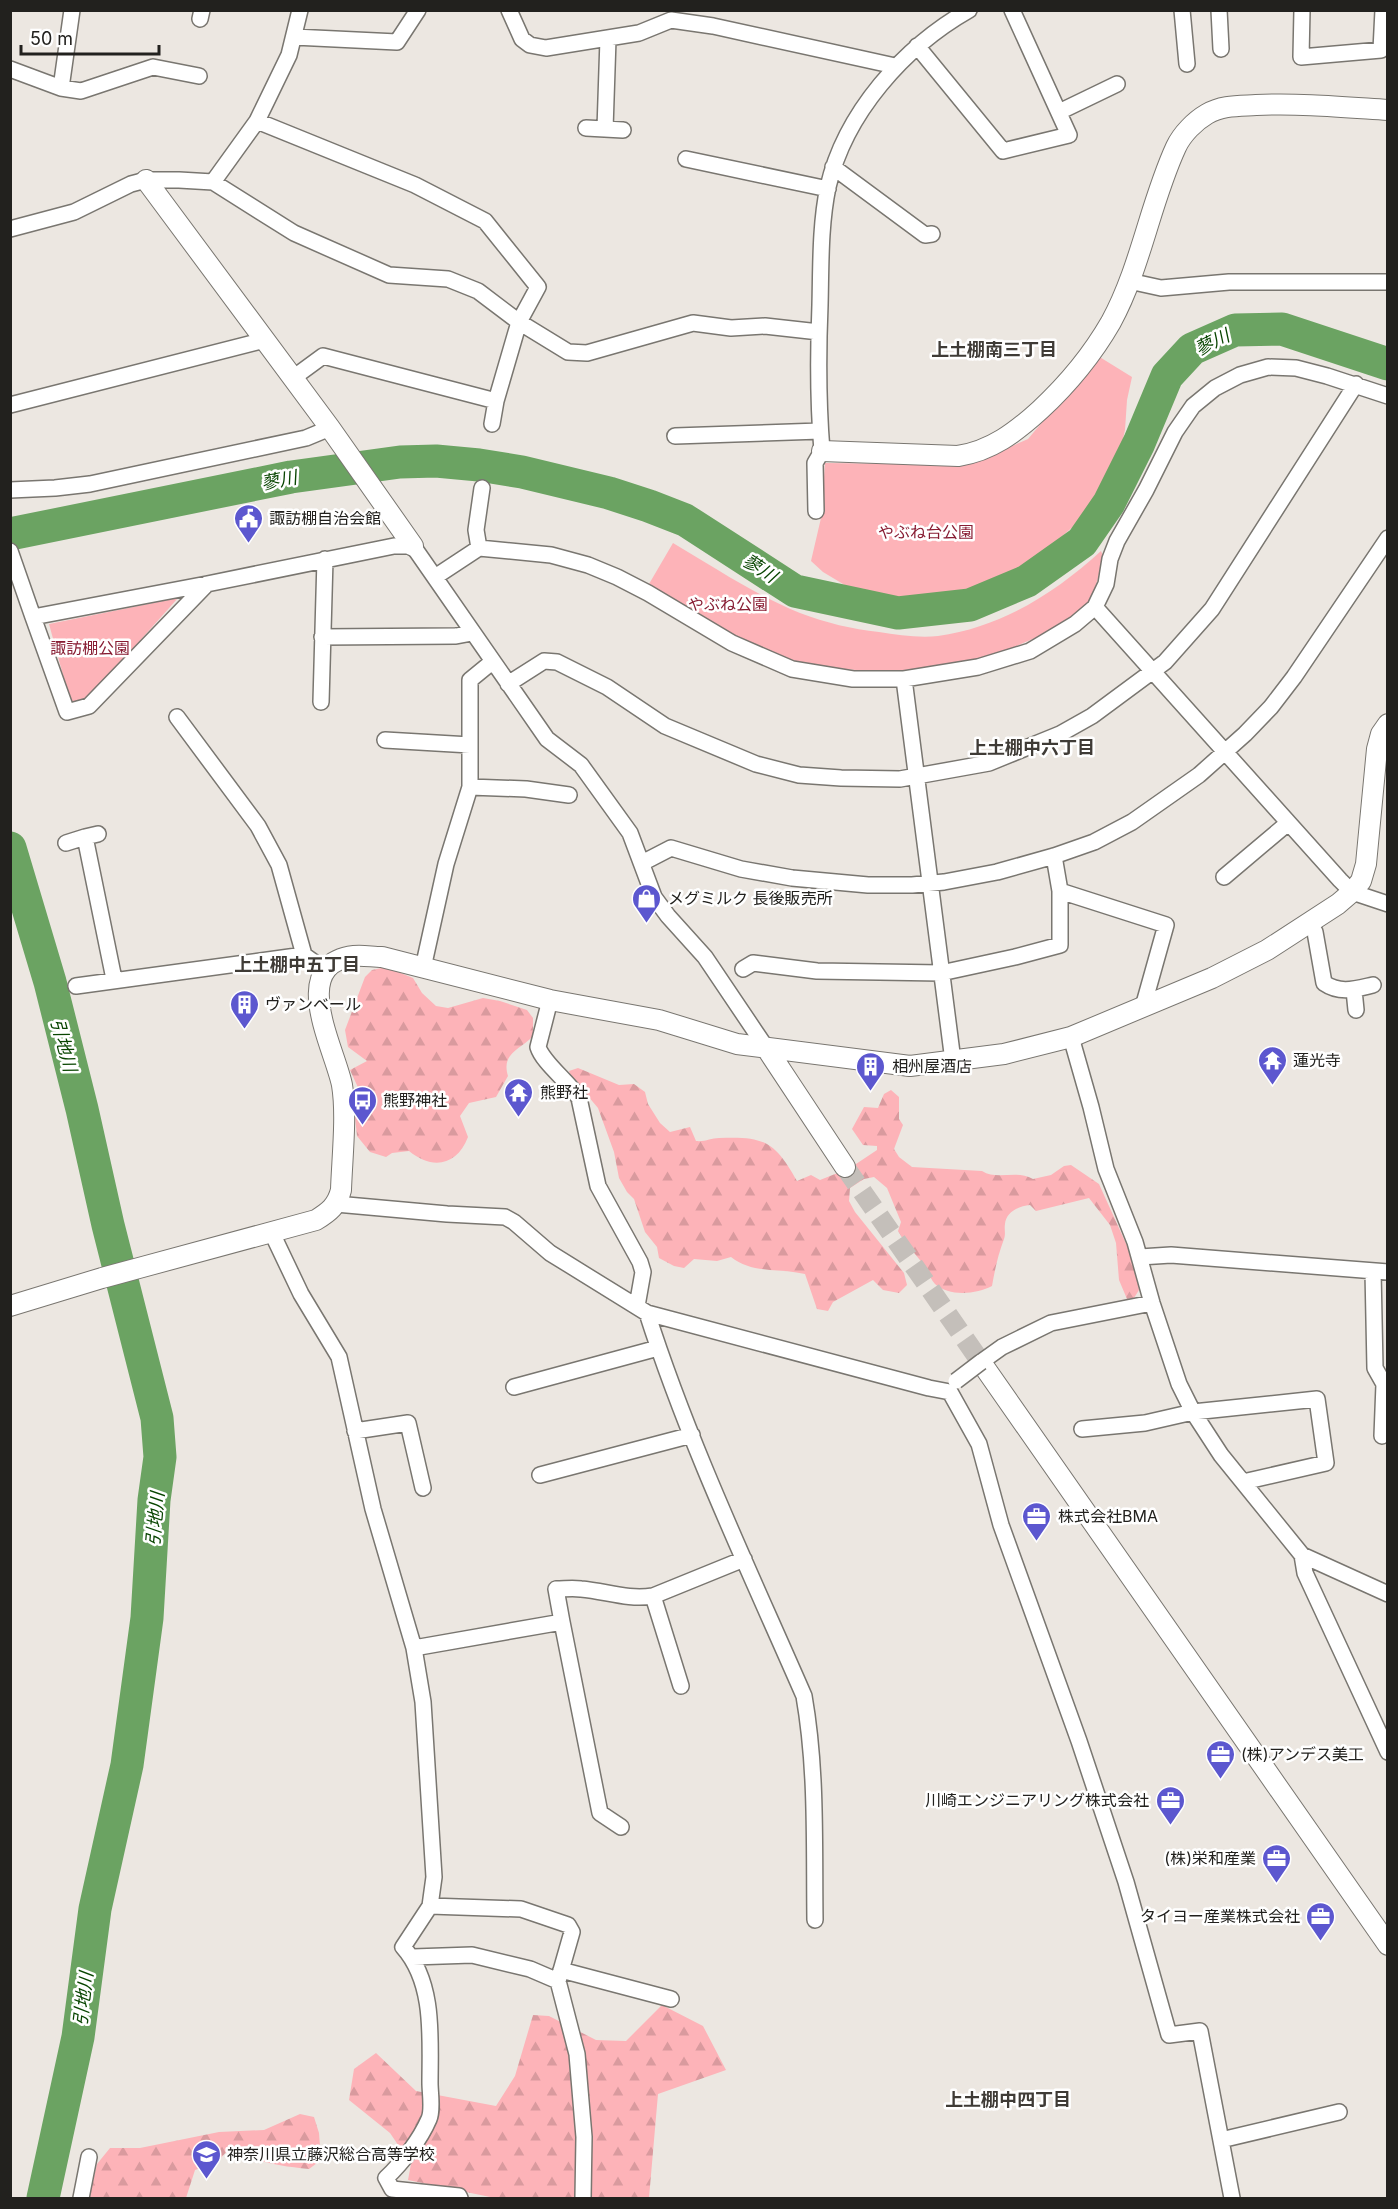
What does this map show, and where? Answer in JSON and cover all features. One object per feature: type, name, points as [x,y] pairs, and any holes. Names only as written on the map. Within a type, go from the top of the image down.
[{"type":"street","points":[[61,88],[72,10]]},
{"type":"street","points":[[213,182],[257,121],[288,55],[300,10]]},
{"type":"street","points":[[294,37],[397,42],[418,10]]},
{"type":"street","points":[[509,10],[522,39],[530,45],[546,48],[639,33],[671,20],[713,26],[895,66]]},
{"type":"street","points":[[816,511],[815,463],[822,451],[819,332],[821,269],[828,189],[833,167],[850,130],[895,66],[943,25],[969,10]]},
{"type":"street","points":[[917,46],[1003,151],[1069,135],[1012,10]]},
{"type":"street","points":[[1182,10],[1187,64]]},
{"type":"street","points":[[1219,10],[1221,49]]},
{"type":"street","points":[[1302,10],[1301,57],[1382,50],[1383,10]]},
{"type":"street","points":[[605,129],[608,39]]},
{"type":"street","points":[[10,69],[61,88],[81,92],[153,67],[199,76]]},
{"type":"street","points":[[1059,112],[1117,84]]},
{"type":"street","points":[[822,451],[958,456],[974,453],[998,443],[1026,423],[1076,374],[1112,321],[1129,281],[1177,145],[1194,123],[1208,113],[1223,107],[1294,103],[1388,110]]},
{"type":"street","points":[[257,121],[415,185],[485,221],[538,287],[519,322],[496,400],[492,424]]},
{"type":"street","points":[[586,128],[623,130]]},
{"type":"street","points":[[686,159],[828,189]]},
{"type":"street","points":[[833,167],[925,236],[932,234]]},
{"type":"street","points":[[146,180],[330,428],[547,739],[581,765],[630,833],[654,897],[705,957],[845,1167]]},
{"type":"street","points":[[10,230],[74,212],[131,184],[146,180],[213,182],[294,233],[389,275],[448,279],[478,291],[519,322],[568,352],[587,353],[693,323],[731,328],[765,326],[819,332]]},
{"type":"street","points":[[1129,281],[1161,288],[1229,282],[1388,282]]},
{"type":"street","points":[[10,405],[265,340]]},
{"type":"street","points":[[293,378],[324,356],[496,400]]},
{"type":"street","points":[[435,578],[479,548],[551,555],[588,565],[648,594],[732,644],[792,669],[853,679],[904,679],[978,667],[1030,651],[1075,624],[1095,607],[1106,584],[1116,541],[1146,490],[1175,432],[1192,406],[1215,388],[1232,379],[1268,367],[1296,368],[1356,384],[1388,396]]},
{"type":"street","points":[[508,684],[543,661],[557,662],[607,687],[665,726],[756,764],[799,775],[841,778],[916,778],[988,763],[1060,734],[1092,716],[1153,673],[1190,636],[1212,609],[1356,384]]},
{"type":"street","points":[[10,489],[55,488],[90,484],[306,438],[330,428]]},
{"type":"street","points":[[675,436],[820,431]]},
{"type":"street","points":[[479,548],[476,530],[482,488]]},
{"type":"street","points":[[642,863],[671,848],[741,869],[792,878],[868,885],[929,883],[997,872],[1094,842],[1132,822],[1199,775],[1226,753],[1271,707],[1294,677],[1388,538]]},
{"type":"street","points":[[33,617],[394,546],[413,546]]},
{"type":"street","points":[[12,557],[67,711],[89,706],[207,584]]},
{"type":"street","points":[[321,702],[325,559]]},
{"type":"street","points":[[1095,607],[1352,892],[1388,904]]},
{"type":"street","points":[[322,637],[456,636],[472,633]]},
{"type":"street","points":[[423,968],[446,864],[470,786],[470,680],[492,662]]},
{"type":"street","points":[[904,679],[953,1061]]},
{"type":"street","points":[[177,717],[258,826],[279,865],[304,955],[325,970]]},
{"type":"street","points":[[10,1306],[150,1264],[316,1220],[329,1212],[336,1204],[341,1190],[342,1087],[320,1011],[318,994],[325,970],[339,960],[354,956],[382,957],[549,1000],[659,1020],[737,1044],[767,1049],[910,1066],[1004,1054],[1071,1037],[1212,978],[1267,950],[1352,892],[1361,881],[1366,864],[1377,749],[1381,734],[1388,724]]},
{"type":"street","points":[[385,740],[470,746]]},
{"type":"street","points":[[470,786],[526,789],[569,795]]},
{"type":"street","points":[[1224,877],[1288,823]]},
{"type":"street","points":[[66,843],[91,836],[114,980]]},
{"type":"street","points":[[743,969],[753,963],[817,971],[941,973],[1060,945],[1060,891],[1054,856]]},
{"type":"street","points":[[1060,891],[1166,925],[1143,1007]]},
{"type":"street","points":[[1308,924],[1315,932],[1324,983],[1335,990],[1354,990],[1373,985]]},
{"type":"street","points":[[76,986],[304,955]]},
{"type":"street","points":[[1354,990],[1356,1010]]},
{"type":"street","points":[[549,1000],[538,1047],[540,1054],[571,1085],[579,1098],[598,1186],[640,1262],[643,1272],[642,1309],[692,1435],[804,1696],[810,1728],[813,1772],[815,1920]]},
{"type":"street","points":[[1071,1037],[1106,1169],[1140,1257],[1152,1303],[1179,1384],[1193,1412],[1216,1448],[1302,1555],[1388,1594]]},
{"type":"street","points":[[336,1204],[505,1217],[550,1253],[642,1309],[918,1385],[953,1386],[1002,1347],[1051,1323],[1152,1303]]},
{"type":"street","points":[[271,1232],[302,1294],[339,1357],[373,1509],[414,1648],[423,1702],[435,1877],[430,1906],[403,1947],[413,1957],[419,1972],[429,2014],[430,2118],[402,2163],[386,2178],[392,2189],[459,2196],[460,2199]]},
{"type":"street","points":[[1140,1257],[1171,1255],[1380,1272],[1375,1368],[1384,1384],[1382,1436]]},
{"type":"street","points":[[514,1388],[658,1348]]},
{"type":"street","points":[[985,1368],[1388,1945]]},
{"type":"street","points":[[953,1386],[980,1444],[1001,1525],[1079,1741],[1126,1882],[1169,2035],[1200,2031],[1232,2199]]},
{"type":"street","points":[[1082,1429],[1145,1423],[1193,1412],[1317,1399],[1326,1463],[1243,1482]]},
{"type":"street","points":[[355,1431],[408,1423],[423,1488]]},
{"type":"street","points":[[540,1475],[692,1435]]},
{"type":"street","points":[[1302,1555],[1305,1573],[1388,1752]]},
{"type":"street","points":[[621,1827],[600,1813],[556,1590],[579,1589],[620,1597],[653,1596],[744,1559]]},
{"type":"street","points":[[653,1596],[681,1686]]},
{"type":"street","points":[[414,1648],[562,1622]]},
{"type":"street","points":[[430,1906],[521,1909],[568,1925],[572,1932],[560,1975],[577,2054],[584,2137],[583,2199]]},
{"type":"street","points":[[413,1957],[472,1955],[671,2000]]},
{"type":"street","points":[[1221,2140],[1339,2112]]},
{"type":"street","points":[[81,2199],[89,2157]]},
{"type":"green space","name":"やぶね台公園","points":[[1098,356],[1132,377],[1127,400],[1125,430],[1114,479],[1086,515],[1020,574],[987,588],[934,601],[904,601],[876,597],[853,590],[823,572],[811,561],[821,518],[825,463],[909,464],[996,453],[1028,439]]},
{"type":"green space","name":"やぶね公園","points":[[673,543],[751,589],[800,613],[849,627],[923,637],[961,631],[1006,616],[1065,581],[1101,551],[1103,556],[1095,589],[1086,605],[1066,622],[1042,635],[995,655],[966,662],[916,669],[864,670],[814,665],[773,654],[723,630],[658,591],[649,584]]},
{"type":"green space","name":"諏訪棚公園","points":[[178,598],[86,701],[71,704],[49,624]]},
{"type":"green space","points":[[386,967],[413,978],[422,993],[436,1006],[448,1008],[483,998],[527,1010],[533,1018],[533,1036],[509,1057],[508,1076],[496,1097],[469,1103],[460,1116],[468,1137],[457,1154],[443,1162],[426,1161],[409,1151],[392,1153],[386,1157],[370,1152],[357,1136],[355,1117],[361,1094],[350,1070],[367,1061],[348,1047],[345,1030],[365,977],[372,970]]},
{"type":"green space","points":[[578,1068],[619,1085],[634,1084],[645,1092],[648,1104],[660,1123],[670,1132],[690,1127],[696,1141],[716,1138],[748,1138],[767,1144],[782,1158],[797,1181],[811,1175],[820,1180],[850,1168],[877,1150],[877,1146],[863,1145],[852,1129],[864,1107],[878,1108],[884,1094],[891,1090],[899,1097],[899,1119],[903,1125],[894,1149],[899,1157],[912,1167],[982,1171],[994,1175],[1020,1175],[1033,1179],[1051,1175],[1064,1166],[1071,1165],[1099,1184],[1135,1266],[1139,1290],[1134,1298],[1127,1299],[1119,1280],[1116,1243],[1110,1225],[1089,1198],[1036,1211],[1030,1205],[1014,1210],[1006,1220],[1005,1237],[992,1286],[979,1291],[963,1293],[948,1291],[933,1282],[925,1266],[898,1231],[901,1222],[887,1188],[874,1177],[864,1179],[850,1188],[849,1201],[855,1212],[904,1273],[907,1285],[899,1293],[883,1290],[873,1280],[833,1302],[828,1311],[817,1309],[805,1274],[748,1266],[731,1257],[717,1261],[694,1259],[684,1268],[674,1266],[659,1258],[657,1247],[645,1232],[634,1199],[619,1178],[614,1152],[598,1108],[571,1076],[569,1071]]},
{"type":"green space","points":[[662,2005],[703,2026],[726,2070],[658,2094],[649,2198],[495,2198],[408,2180],[411,2164],[390,2133],[349,2100],[354,2069],[376,2053],[416,2091],[496,2106],[515,2076],[533,2015],[549,2016],[596,2040],[626,2041]]},
{"type":"green space","points":[[300,2114],[314,2117],[319,2133],[321,2160],[309,2169],[268,2163],[230,2148],[217,2162],[195,2170],[186,2198],[89,2198],[97,2164],[110,2148],[140,2148],[219,2132],[264,2130]]},
{"type":"waterway","name":"蓼川","points":[[10,534],[291,477],[400,462],[436,461],[522,472],[609,493],[649,506],[685,520],[795,591],[898,613],[970,605],[1027,581],[1082,542],[1109,503],[1139,443],[1167,376],[1192,349],[1235,330],[1282,329],[1388,364]]},
{"type":"waterway","name":"引地川","points":[[10,848],[50,982],[82,1109],[108,1225],[157,1418],[160,1457],[154,1500],[147,1618],[127,1765],[95,1909],[78,2037],[43,2198]]},
{"type":"tunnel","points":[[845,1167],[985,1368]]},
{"type":"place","name":"諏訪棚自治会館","points":[[248,544]]},
{"type":"place","name":"メグミルク 長後販売所","points":[[647,924]]},
{"type":"place","name":"ヴァンベール","points":[[244,1030]]},
{"type":"place","name":"蓮光寺","points":[[1272,1086]]},
{"type":"place","name":"相州屋酒店","points":[[871,1092]]},
{"type":"place","name":"熊野社","points":[[519,1118]]},
{"type":"place","name":"熊野神社","points":[[362,1126]]},
{"type":"place","name":"株式会社BMA","points":[[1037,1542]]},
{"type":"place","name":"(株)アンデス美工","points":[[1220,1780]]},
{"type":"place","name":"川崎エンジニアリング株式会社","points":[[1170,1826]]},
{"type":"place","name":"(株)栄和産業","points":[[1277,1884]]},
{"type":"place","name":"タイヨー産業株式会社","points":[[1321,1942]]},
{"type":"place","name":"神奈川県立藤沢総合高等学校","points":[[206,2180]]},
{"type":"district","name":"上土棚南三丁目","points":[[994,349]]},
{"type":"district","name":"上土棚中六丁目","points":[[1032,747]]},
{"type":"district","name":"上土棚中五丁目","points":[[297,964]]},
{"type":"district","name":"上土棚中四丁目","points":[[1008,2099]]}]
